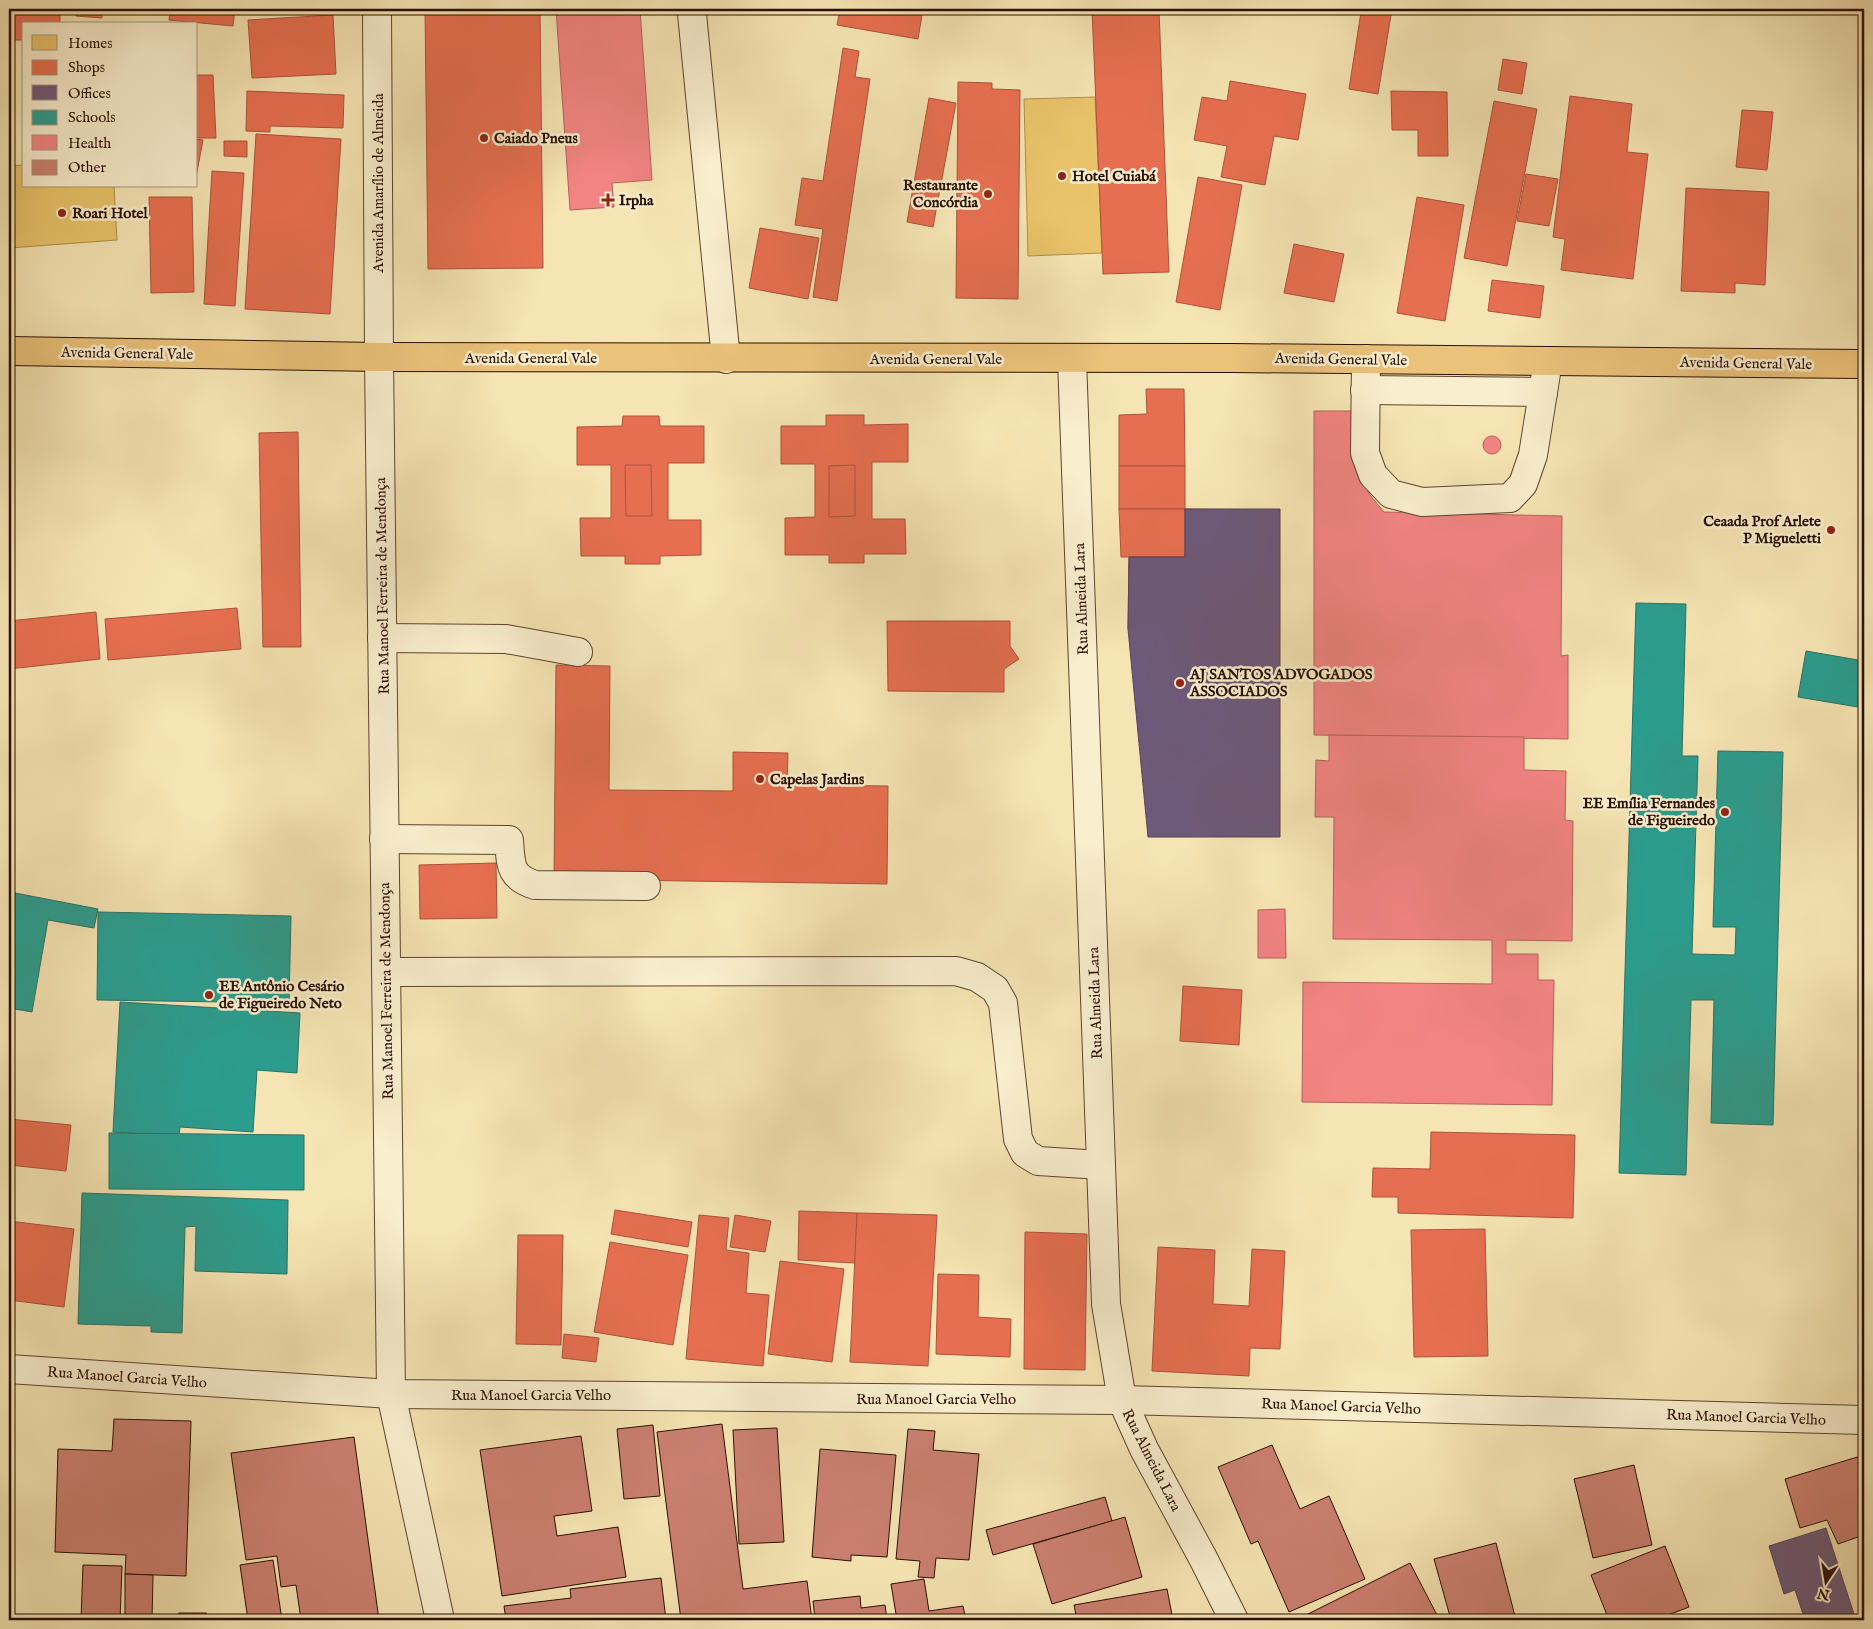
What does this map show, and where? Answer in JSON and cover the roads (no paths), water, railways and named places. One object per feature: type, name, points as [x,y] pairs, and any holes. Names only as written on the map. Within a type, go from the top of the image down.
[{"type":"main road","name":"Avenida General Vale","points":[[9,351],[379,357],[1366,359],[1864,364]]},
{"type":"street","name":"Avenida Amarílio de Almeida","points":[[377,9],[379,357]]},
{"type":"street","points":[[692,14],[726,358]]},
{"type":"street","name":"Rua Manoel Ferreira de Mendonça","points":[[379,357],[391,1394],[440,1620]]},
{"type":"street","name":"Rua Almeida Lara","points":[[1072,359],[1106,1304],[1122,1400],[1144,1449],[1234,1620]]},
{"type":"street","points":[[1366,359],[1365,452],[1372,475],[1391,494],[1422,502],[1510,498],[1523,484],[1533,455],[1548,361]]},
{"type":"street","points":[[1365,390],[1543,392]]},
{"type":"street","points":[[382,638],[506,639],[578,652]]},
{"type":"street","points":[[384,839],[509,840],[511,865],[521,880],[535,885],[646,886]]},
{"type":"street","points":[[386,972],[956,971],[977,977],[995,988],[1003,1003],[1018,1139],[1025,1153],[1038,1161],[1100,1165]]},
{"type":"street","name":"Rua Manoel Garcia Velho","points":[[9,1369],[391,1394],[1122,1400],[1864,1420]]},
{"type":"place","name":"Caiado Pneus","points":[[484,138]]},
{"type":"place","name":"Hotel Cuiabá","points":[[1062,176]]},
{"type":"place","name":"Restaurante Concórdia","points":[[988,194]]},
{"type":"place","name":"Irpha","points":[[608,200]]},
{"type":"place","name":"Roari Hotel","points":[[62,213]]},
{"type":"place","name":"Ceaada Prof Arlete P Migueletti","points":[[1831,530]]},
{"type":"place","name":"AJ SANTOS ADVOGADOS ASSOCIADOS","points":[[1180,683]]},
{"type":"place","name":"Capelas Jardins","points":[[760,779]]},
{"type":"place","name":"EE Emília Fernandes de Figueiredo","points":[[1725,812]]},
{"type":"place","name":"EE Antônio Cesário de Figueiredo Neto","points":[[209,995]]}]
